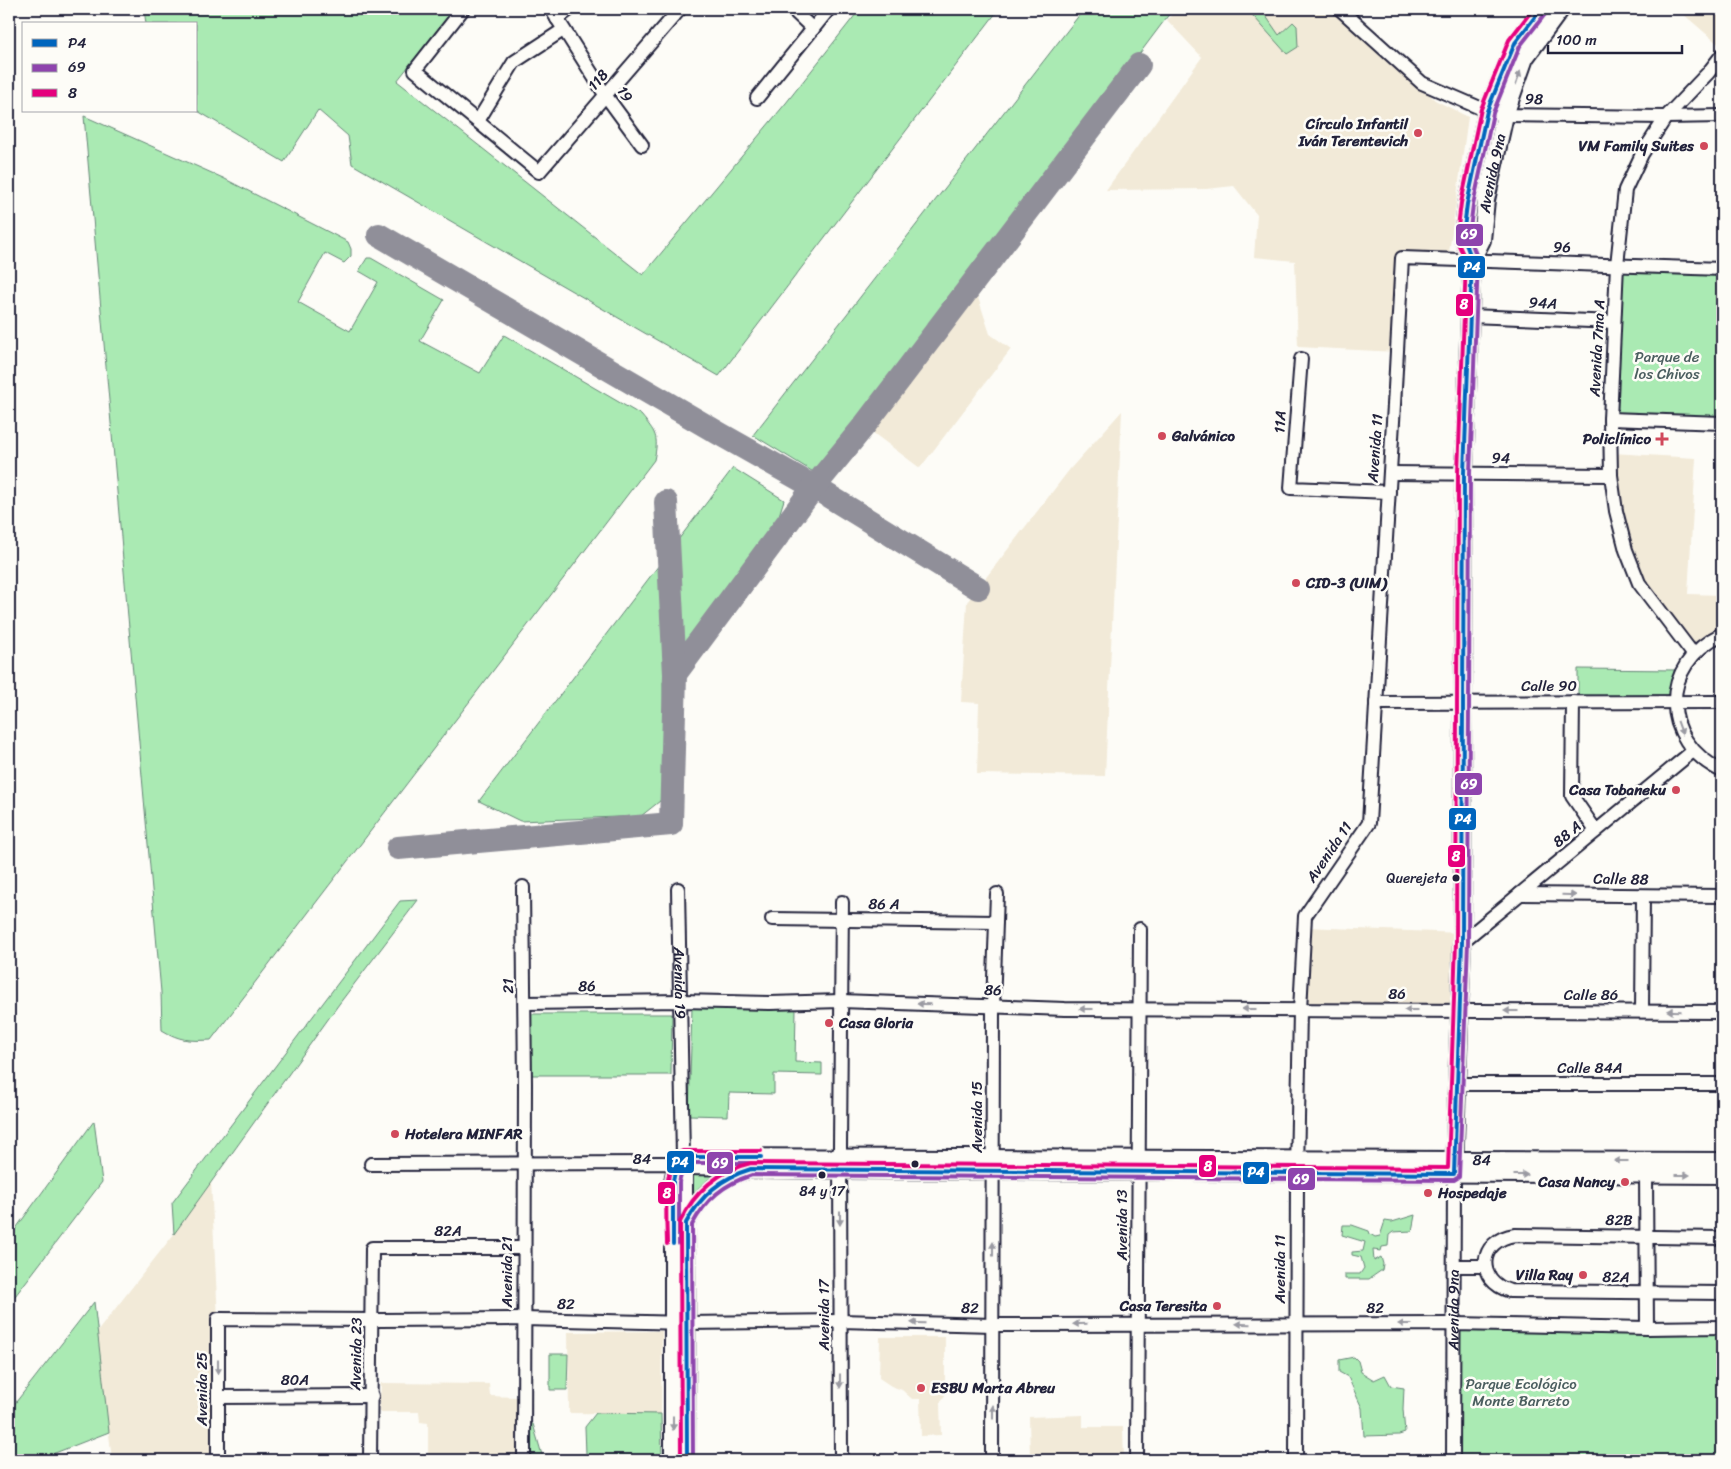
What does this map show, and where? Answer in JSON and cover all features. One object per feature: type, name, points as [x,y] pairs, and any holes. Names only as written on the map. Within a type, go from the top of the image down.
[{"type":"main road","name":"Avenida 9na","points":[[1472,260],[1463,236],[1467,204],[1487,111],[1515,43],[1541,9]]},
{"type":"main road","name":"Avenida 9na","points":[[1472,260],[1482,240],[1486,200],[1506,115],[1525,58],[1561,9]]},
{"type":"main road","points":[[1455,1168],[1462,942],[1464,474],[1472,260]]},
{"type":"main road","name":"84","points":[[1455,1168],[1722,1161]]},
{"type":"main road","name":"84","points":[[751,1170],[840,1163]]},
{"type":"main road","name":"84","points":[[682,1164],[840,1163],[1455,1168],[1646,1175],[1722,1175]]},
{"type":"main road","points":[[682,1164],[674,1172],[673,1181],[687,1460]]},
{"type":"main road","points":[[673,1460],[686,1223],[697,1204],[711,1189],[737,1173],[751,1170]]},
{"type":"street","points":[[463,9],[415,70],[478,121],[514,62],[557,19],[570,9]]},
{"type":"street","name":"118","points":[[478,121],[539,172],[680,9]]},
{"type":"street","points":[[792,9],[813,29]]},
{"type":"street","points":[[757,98],[829,9]]},
{"type":"street","name":"98","points":[[1344,12],[1422,83],[1487,111],[1506,115],[1666,118],[1722,116]]},
{"type":"street","name":"19","points":[[557,19],[606,96],[642,145]]},
{"type":"street","name":"Avenida 7ma A","points":[[1693,654],[1639,583],[1626,550],[1616,511],[1611,475],[1610,419],[1614,322],[1617,265],[1625,190],[1642,154],[1666,118],[1722,55]]},
{"type":"street","name":"96","points":[[1402,258],[1722,269]]},
{"type":"street","name":"Avenida 11","points":[[1296,1460],[1297,1167],[1304,916],[1369,823],[1402,258]]},
{"type":"street","name":"94A","points":[[1470,316],[1614,322]]},
{"type":"street","name":"11A","points":[[1301,359],[1291,488],[1389,492]]},
{"type":"street","points":[[1610,419],[1722,423]]},
{"type":"street","name":"94","points":[[1390,473],[1611,475]]},
{"type":"street","points":[[1722,634],[1708,641],[1693,654],[1683,668],[1677,685],[1675,702],[1677,720],[1683,736],[1693,751],[1708,764],[1722,771]]},
{"type":"street","points":[[1573,702],[1572,796],[1596,831]]},
{"type":"street","name":"Calle 90","points":[[1376,703],[1722,702]]},
{"type":"street","name":"88 A","points":[[1462,942],[1693,751]]},
{"type":"street","name":"21","points":[[523,887],[525,1084]]},
{"type":"street","name":"Avenida 19","points":[[678,889],[682,1164]]},
{"type":"street","name":"Avenida 15","points":[[992,1460],[993,1006],[997,894]]},
{"type":"street","name":"Calle 88","points":[[1520,894],[1722,896]]},
{"type":"street","points":[[1642,1011],[1643,896]]},
{"type":"street","name":"Avenida 17","points":[[841,1460],[840,1163],[842,902]]},
{"type":"street","name":"86 A","points":[[772,919],[996,922]]},
{"type":"street","name":"Avenida 13","points":[[1137,1460],[1138,1009],[1140,929]]},
{"type":"street","name":"86","points":[[525,1003],[681,1001],[770,1003],[841,1001],[1138,1009],[1460,1010]]},
{"type":"street","name":"Calle 86","points":[[1460,1010],[1722,1012]]},
{"type":"street","name":"Avenida 21","points":[[524,1460],[523,1248],[525,1084]]},
{"type":"street","name":"Calle 84A","points":[[1458,1084],[1722,1084]]},
{"type":"street","name":"84","points":[[371,1161],[668,1159],[682,1164]]},
{"type":"street","points":[[686,1223],[682,1164],[751,1170]]},
{"type":"street","name":"Avenida 9na","points":[[1453,1460],[1455,1168]]},
{"type":"street","points":[[1646,1175],[1647,1328]]},
{"type":"street","name":"82B","points":[[1485,1266],[1490,1248],[1496,1241],[1505,1236],[1722,1238]]},
{"type":"street","name":"82A","points":[[372,1248],[523,1248]]},
{"type":"street","name":"Avenida 23","points":[[370,1460],[373,1320],[372,1248]]},
{"type":"street","points":[[1454,1266],[1485,1266]]},
{"type":"street","name":"82A","points":[[1485,1266],[1488,1276],[1493,1283],[1501,1289],[1510,1291],[1722,1293]]},
{"type":"street","name":"82","points":[[218,1318],[523,1319],[680,1322],[840,1321],[993,1325],[1138,1323],[1454,1324],[1647,1328],[1722,1327]]},
{"type":"street","name":"Avenida 25","points":[[218,1318],[218,1460]]},
{"type":"street","name":"80A","points":[[218,1397],[372,1396]]},
{"type":"shaded area","points":[[1177,9],[1340,9],[1435,100],[1468,117],[1448,260],[1402,258],[1397,352],[1298,347],[1295,261],[1254,257],[1257,215],[1234,186],[1206,189],[1106,190],[1202,57],[1167,20]]},
{"type":"shaded area","points":[[1685,9],[1722,9],[1722,38],[1718,44],[1682,13]]},
{"type":"shaded area","points":[[973,282],[990,334],[1011,349],[920,468],[864,426]]},
{"type":"shaded area","points":[[1122,411],[1105,776],[977,774],[979,703],[961,702],[967,602],[1070,469]]},
{"type":"shaded area","points":[[1612,453],[1696,458],[1688,594],[1722,595],[1722,634],[1693,654],[1639,583],[1626,550]]},
{"type":"shaded area","points":[[1304,927],[1462,933],[1460,1010],[1300,1010]]},
{"type":"shaded area","points":[[211,1181],[218,1319],[218,1460],[112,1460],[97,1332],[174,1234]]},
{"type":"shaded area","points":[[662,1331],[661,1414],[569,1413],[568,1332]]},
{"type":"shaded area","name":"ESBU Marta Abreu","points":[[880,1337],[945,1337],[945,1395],[940,1403],[941,1435],[921,1436],[920,1399],[912,1399],[902,1390],[891,1386],[879,1378]]},
{"type":"shaded area","points":[[381,1383],[489,1384],[490,1396],[518,1397],[517,1460],[428,1460],[428,1423],[420,1422],[419,1412],[379,1412]]},
{"type":"shaded area","points":[[1083,1415],[1083,1427],[1123,1427],[1124,1460],[1030,1460],[1029,1417]]},
{"type":"green space","points":[[144,9],[454,9],[397,81],[643,275],[786,103],[860,9],[999,9],[719,376],[352,164],[348,136],[318,110],[284,162],[198,111],[198,22],[146,22]]},
{"type":"green space","points":[[1084,9],[1173,9],[1038,189],[815,473],[753,435]]},
{"type":"green space","points":[[1247,9],[1261,9],[1279,35],[1293,22],[1297,26],[1298,47],[1287,54]]},
{"type":"green space","points":[[84,116],[223,178],[348,242],[351,256],[344,263],[325,253],[298,302],[350,331],[378,282],[359,271],[367,258],[371,258],[444,300],[420,341],[480,373],[504,335],[641,415],[653,431],[656,440],[654,460],[211,1040],[185,1040],[162,1030],[161,992]]},
{"type":"green space","name":"Parque de los Chivos","points":[[1617,265],[1722,269],[1722,423],[1610,419]]},
{"type":"green space","points":[[733,468],[784,500],[775,528],[663,682],[665,790],[660,801],[641,816],[520,821],[479,801]]},
{"type":"green space","points":[[1578,669],[1678,670],[1669,697],[1578,697]]},
{"type":"green space","points":[[418,900],[339,1004],[174,1234],[172,1203],[400,901]]},
{"type":"green space","points":[[692,1007],[796,1009],[795,1062],[822,1063],[822,1075],[774,1074],[774,1094],[729,1093],[728,1116],[689,1115]]},
{"type":"green space","points":[[529,1014],[672,1014],[671,1075],[529,1075]]},
{"type":"green space","points":[[94,1121],[102,1182],[9,1304],[9,1238]]},
{"type":"green space","points":[[686,1168],[747,1171],[693,1210]]},
{"type":"green space","points":[[1415,1215],[1412,1231],[1393,1232],[1389,1235],[1388,1246],[1382,1247],[1381,1251],[1373,1250],[1374,1261],[1381,1257],[1382,1270],[1369,1279],[1345,1279],[1345,1274],[1360,1274],[1364,1268],[1361,1257],[1352,1255],[1352,1252],[1363,1251],[1365,1242],[1342,1235],[1343,1225],[1352,1225],[1369,1231],[1375,1237],[1380,1236],[1385,1221],[1392,1222]]},
{"type":"green space","points":[[94,1302],[109,1432],[37,1460],[9,1460],[9,1411]]},
{"type":"green space","name":"Parque Ecológico Monte Barreto","points":[[1454,1324],[1722,1327],[1722,1460],[1453,1460]]},
{"type":"green space","points":[[550,1354],[568,1354],[567,1390],[550,1390]]},
{"type":"green space","points":[[1354,1357],[1358,1361],[1361,1372],[1374,1380],[1385,1375],[1391,1386],[1404,1388],[1405,1433],[1399,1435],[1364,1436],[1362,1408],[1348,1377],[1339,1372],[1339,1360]]},
{"type":"green space","points":[[596,1413],[661,1414],[662,1460],[528,1460],[527,1421],[533,1424],[542,1455],[584,1457],[586,1454],[585,1427]]},
{"type":"taxiway","points":[[675,674],[814,487],[864,426],[1139,65]]},
{"type":"taxiway","points":[[379,235],[814,487],[978,588]]},
{"type":"taxiway","points":[[398,848],[671,824],[675,674],[666,502]]},
{"type":"transit line","name":"8","points":[[681,1460],[680,1222],[700,1192],[718,1177],[739,1166],[751,1163],[1448,1168],[1456,942],[1458,473],[1466,261],[1457,241],[1457,235],[1461,203],[1481,109],[1509,40],[1533,9]]},
{"type":"transit line","name":"P4","points":[[687,1460],[686,1223],[705,1196],[730,1177],[740,1173],[751,1169],[1454,1174],[1462,942],[1464,473],[1472,260],[1463,236],[1467,204],[1487,111],[1515,43],[1541,9]]},
{"type":"transit line","name":"69","points":[[693,1460],[692,1225],[703,1207],[724,1188],[752,1175],[1454,1180],[1459,1177],[1468,942],[1470,473],[1478,260],[1469,236],[1473,205],[1493,113],[1520,46],[1546,13]]},
{"type":"transit line","name":"8","points":[[667,1244],[666,1208],[668,1178],[676,1156],[683,1151],[761,1151]]},
{"type":"transit line","name":"P4","points":[[673,1244],[673,1181],[675,1172],[683,1157],[761,1157]]},
{"type":"transit line","name":"69","points":[[679,1244],[679,1182],[687,1163],[761,1163]]},
{"type":"place","name":"Círculo Infantil Iván Terentevich","points":[[1418,133]]},
{"type":"place","name":"VM Family Suites","points":[[1704,146]]},
{"type":"place","name":"Galvánico","points":[[1162,436]]},
{"type":"place","name":"Policlínico","points":[[1662,439]]},
{"type":"place","name":"CID-3 (UIM)","points":[[1296,583]]},
{"type":"place","name":"Casa Tobaneku","points":[[1676,790]]},
{"type":"place","name":"Querejeta","points":[[1456,878]]},
{"type":"place","name":"Casa Gloria","points":[[829,1023]]},
{"type":"place","name":"Hotelera MINFAR","points":[[395,1134]]},
{"type":"place","name":"84 y 17","points":[[822,1175]]},
{"type":"place","name":"Casa Nancy","points":[[1625,1182]]},
{"type":"place","name":"Hospedaje","points":[[1428,1193]]},
{"type":"place","name":"Villa Ray","points":[[1583,1275]]},
{"type":"place","name":"Casa Teresita","points":[[1217,1306]]},
{"type":"place","name":"ESBU Marta Abreu","points":[[921,1388]]}]
